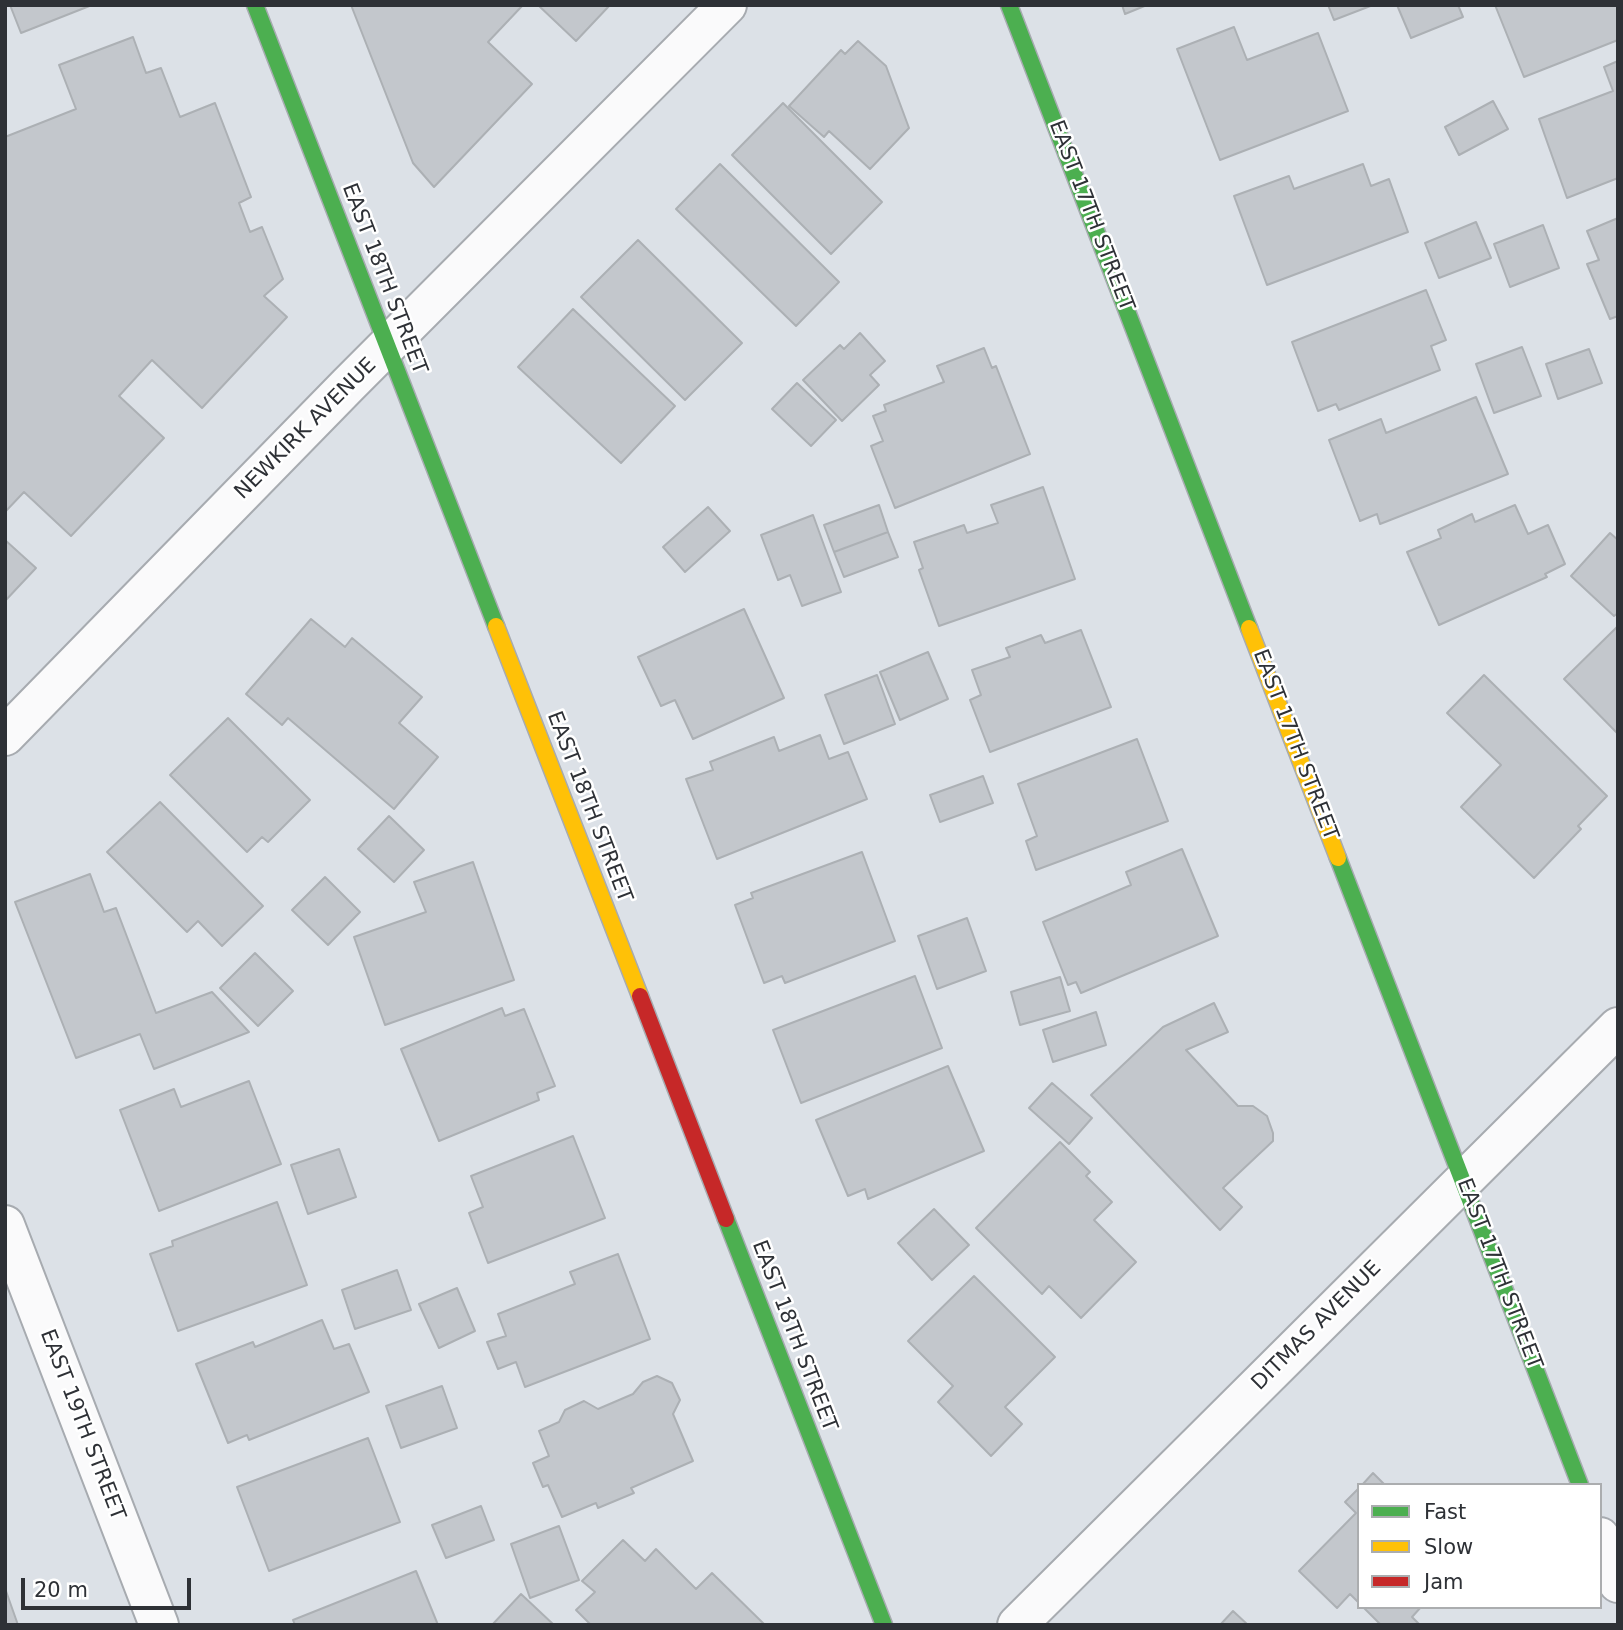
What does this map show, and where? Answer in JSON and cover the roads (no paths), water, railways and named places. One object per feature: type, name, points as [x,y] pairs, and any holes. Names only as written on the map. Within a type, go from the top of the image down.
[{"type":"street","name":"EAST 18TH STREET","points":[[255,5],[884,1625]]},
{"type":"street","name":"NEWKIRK AVENUE","points":[[5,736],[727,5]]},
{"type":"street","name":"EAST 17TH STREET","points":[[1009,5],[1579,1483]]},
{"type":"street","name":"DITMAS AVENUE","points":[[1017,1625],[1618,1027]]},
{"type":"street","name":"EAST 19TH STREET","points":[[5,1225],[159,1625]]},
{"type":"street","points":[[1602,1542],[1618,1583]]}]
